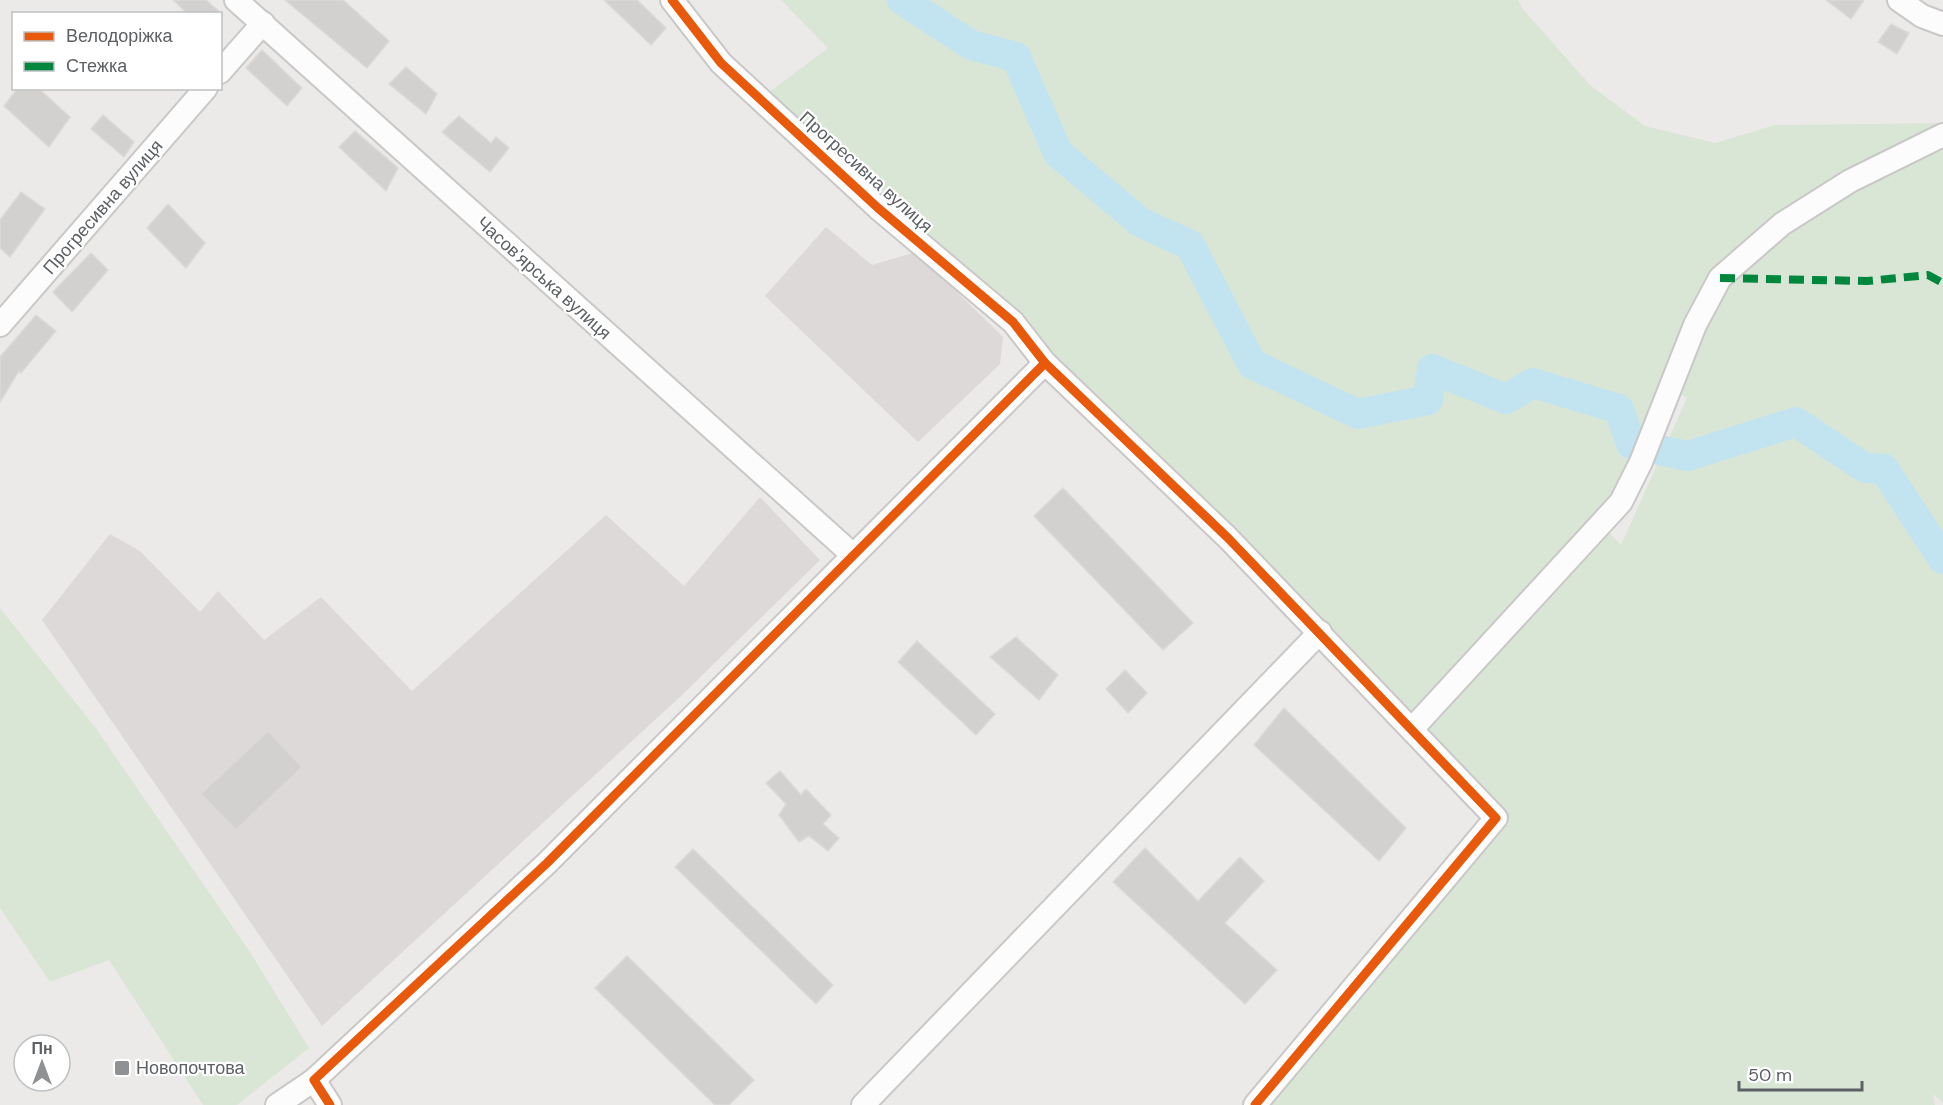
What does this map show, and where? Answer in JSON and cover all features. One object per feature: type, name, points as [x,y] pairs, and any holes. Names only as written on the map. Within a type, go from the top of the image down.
[{"type":"street","name":"Часов'ярська вулиця","points":[[236,0],[854,555]]},
{"type":"street","name":"Прогресивна вулиця","points":[[672,0],[721,63],[878,208],[1013,322],[1045,363],[1228,538],[1413,728],[1496,818],[1255,1105]]},
{"type":"street","points":[[1899,0],[1922,16],[1943,24]]},
{"type":"street","points":[[222,70],[263,23]]},
{"type":"street","name":"Прогресивна вулиця","points":[[0,325],[204,90]]},
{"type":"street","points":[[1413,728],[1621,502],[1641,462],[1695,325],[1720,278],[1782,224],[1850,181],[1943,135]]},
{"type":"street","points":[[276,1105],[314,1080],[547,863],[1045,363]]},
{"type":"street","points":[[863,1105],[1320,632]]},
{"type":"street","points":[[314,1080],[330,1105]]},
{"type":"shaded area","points":[[826,227],[872,265],[916,252],[1003,337],[1000,364],[918,442],[765,296]]},
{"type":"shaded area","points":[[760,497],[820,560],[682,695],[322,1026],[42,620],[110,534],[140,551],[200,612],[218,591],[264,640],[321,597],[412,691],[606,515],[684,586]]},
{"type":"green space","points":[[781,0],[1518,0],[1523,9],[1590,85],[1645,126],[1715,143],[1775,125],[1943,123],[1943,1103],[1933,1094],[1935,1105],[1255,1105],[1496,818],[1228,538],[760,99],[828,48]],"holes":[[[1670,388],[1687,398],[1621,545],[1601,524]]]},
{"type":"green space","points":[[0,608],[95,727],[250,952],[309,1048],[237,1105],[203,1105],[109,960],[50,982],[0,908]]},
{"type":"building","points":[[173,0],[206,0],[220,12],[186,12]]},
{"type":"building","points":[[285,0],[343,0],[389,41],[367,68]]},
{"type":"building","points":[[604,0],[637,0],[666,28],[651,45]]},
{"type":"building","points":[[1826,0],[1864,0],[1851,19]]},
{"type":"building","points":[[1891,24],[1909,33],[1897,54],[1878,42]]},
{"type":"building","points":[[262,50],[302,88],[287,106],[246,68]]},
{"type":"building","points":[[406,67],[437,94],[426,114],[389,84]]},
{"type":"building","points":[[16,90],[40,90],[70,117],[49,147],[4,106]]},
{"type":"building","points":[[103,115],[134,142],[124,157],[91,129]]},
{"type":"building","points":[[459,116],[491,143],[496,137],[509,148],[490,172],[442,132]]},
{"type":"building","points":[[355,131],[398,168],[386,191],[339,147]]},
{"type":"building","points":[[21,192],[45,209],[10,257],[0,248],[0,220]]},
{"type":"building","points":[[168,204],[205,243],[186,268],[147,228]]},
{"type":"building","points":[[91,253],[108,270],[72,312],[53,292]]},
{"type":"building","points":[[36,315],[56,331],[21,373],[19,371],[0,402],[0,357]]},
{"type":"building","points":[[1063,488],[1193,623],[1163,650],[1034,516]]},
{"type":"building","points":[[1016,637],[1058,675],[1039,700],[990,657]]},
{"type":"building","points":[[917,641],[995,714],[976,735],[898,662]]},
{"type":"building","points":[[1125,670],[1147,693],[1128,713],[1106,689]]},
{"type":"building","points":[[1284,708],[1406,828],[1379,861],[1254,745]]},
{"type":"building","points":[[268,731],[302,767],[236,830],[201,794]]},
{"type":"building","points":[[780,771],[801,795],[806,789],[831,815],[823,824],[839,838],[828,851],[809,836],[799,842],[779,815],[786,804],[766,783]]},
{"type":"building","points":[[1145,848],[1198,901],[1240,857],[1264,881],[1225,923],[1277,970],[1245,1004],[1113,882]]},
{"type":"building","points":[[693,849],[833,985],[816,1004],[675,867]]},
{"type":"building","points":[[627,956],[754,1080],[729,1105],[715,1105],[595,988]]},
{"type":"waterway","points":[[902,0],[971,45],[1016,57],[1058,153],[1140,222],[1190,245],[1252,364],[1358,414],[1428,400],[1432,369],[1506,399],[1533,383],[1619,409],[1631,444],[1688,456],[1796,422],[1865,468],[1884,469],[1943,559]]},
{"type":"marked path","points":[[1720,278],[1867,281],[1928,275],[1943,283]]},
{"type":"cycle path","points":[[672,0],[721,63],[878,208],[1013,322],[1045,363],[1228,538],[1496,818],[1255,1105]]},
{"type":"cycle path","points":[[330,1105],[314,1080],[547,863],[1045,363]]},
{"type":"place","name":"Новопочтова","points":[[122,1068]]}]
